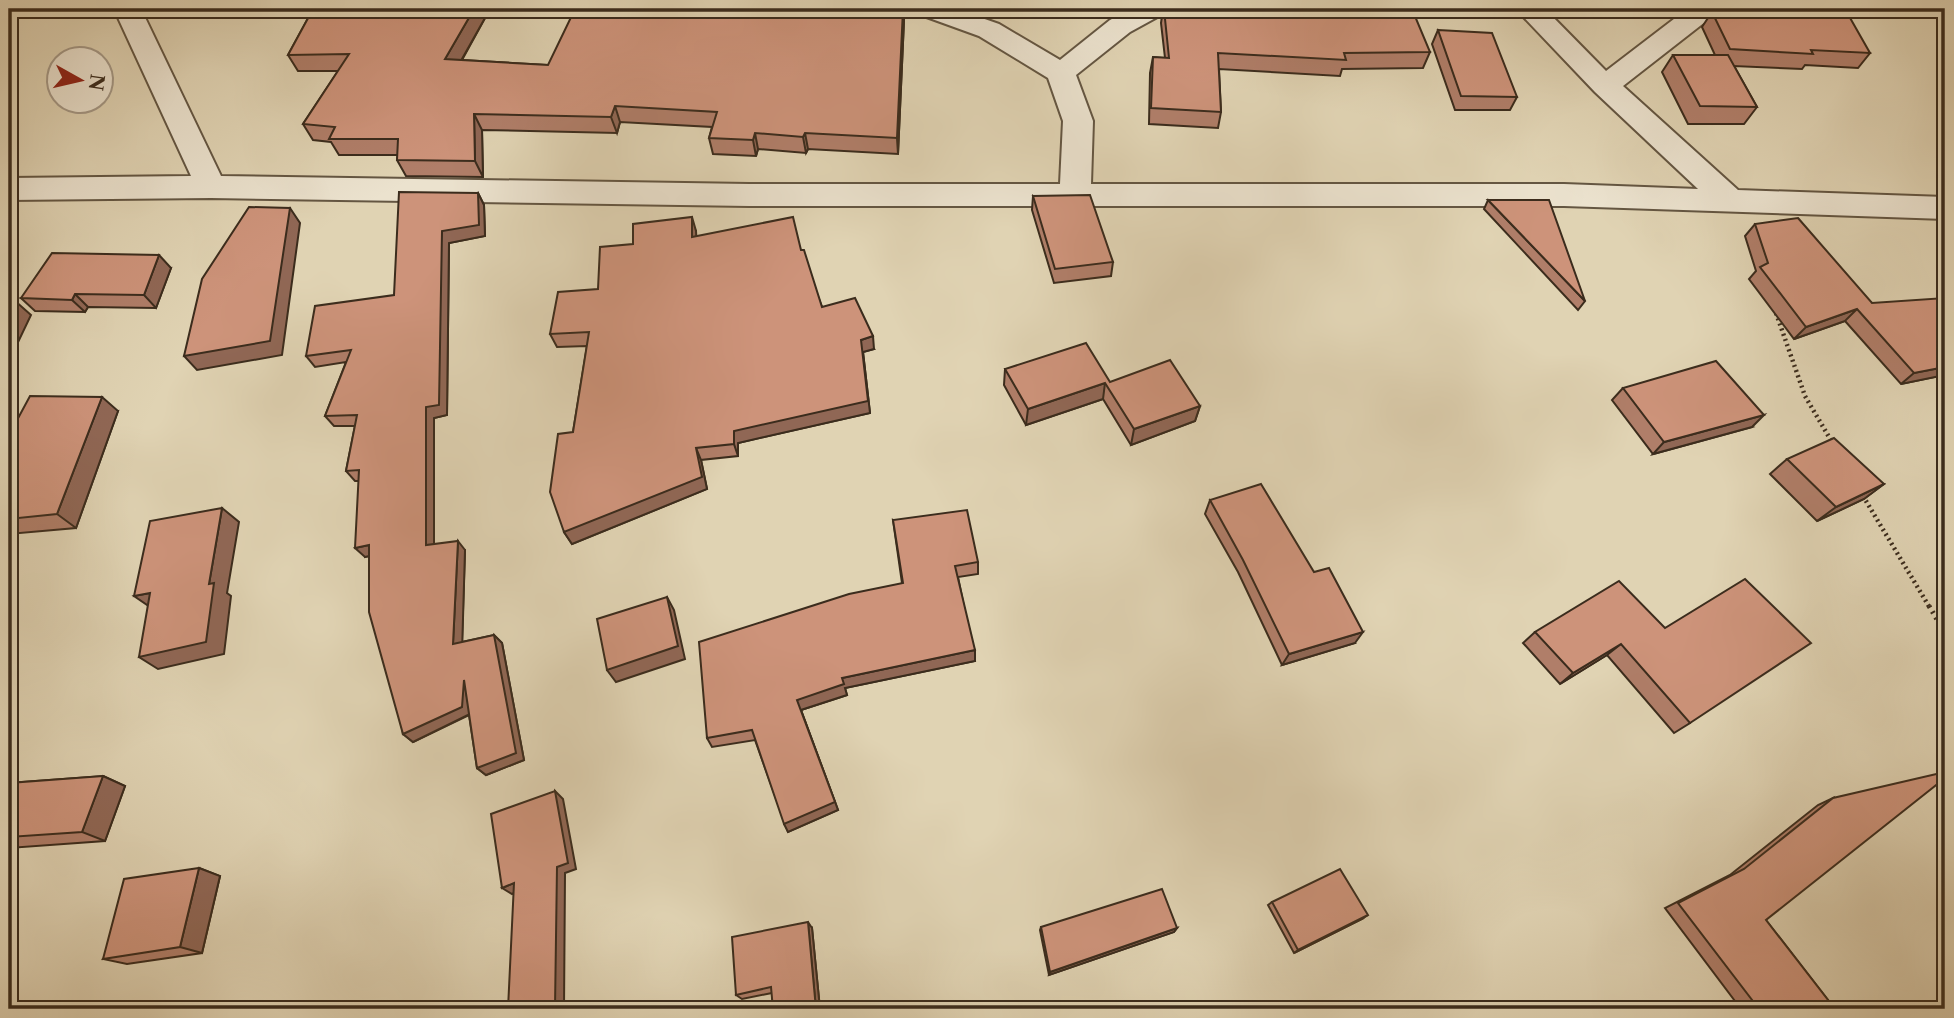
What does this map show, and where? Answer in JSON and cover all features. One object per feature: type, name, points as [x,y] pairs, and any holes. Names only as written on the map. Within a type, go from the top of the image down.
[{"type":"street","points":[[127,9],[211,187]]},
{"type":"street","points":[[931,9],[989,30],[1061,73],[1078,121],[1075,195]]},
{"type":"street","points":[[1061,73],[1120,26],[1151,9]]},
{"type":"street","points":[[1530,9],[1605,86],[1729,200]]},
{"type":"street","points":[[1605,86],[1704,9]]},
{"type":"street","points":[[9,190],[211,187],[749,195],[1564,195],[1945,208]]},
{"type":"path","points":[[1776,311],[1805,396],[1833,444]]},
{"type":"path","points":[[1861,492],[1945,633]]},
{"type":"building","points":[[313,9],[474,9],[445,59],[548,65],[575,9],[752,9],[820,13],[821,9],[903,9],[897,138],[805,133],[803,137],[755,133],[753,140],[709,138],[717,112],[615,106],[611,117],[474,114],[475,161],[397,160],[398,139],[329,139],[335,127],[303,124],[349,54],[288,55]]},
{"type":"building","points":[[1164,9],[1412,9],[1430,52],[1344,53],[1346,60],[1218,53],[1221,112],[1151,108],[1153,57],[1169,58]]},
{"type":"building","points":[[1716,9],[1845,9],[1870,53],[1811,50],[1813,54],[1730,49],[1712,12]]},
{"type":"building","points":[[1438,30],[1492,33],[1517,97],[1461,96]]},
{"type":"building","points":[[1673,55],[1728,55],[1757,107],[1700,106]]},
{"type":"building","points":[[399,192],[478,193],[479,225],[442,231],[439,405],[426,407],[426,545],[458,541],[453,644],[494,635],[516,753],[477,768],[464,680],[462,707],[403,734],[369,612],[369,545],[355,548],[359,470],[346,471],[357,415],[325,416],[351,350],[306,356],[315,306],[394,295]]},
{"type":"building","points":[[1090,195],[1113,262],[1055,269],[1033,196]]},
{"type":"building","points":[[1488,200],[1549,200],[1585,301]]},
{"type":"building","points":[[249,207],[290,208],[270,341],[184,356],[202,279]]},
{"type":"building","points":[[692,217],[692,237],[793,217],[801,250],[804,250],[822,307],[855,298],[873,336],[861,340],[868,401],[734,431],[734,444],[696,448],[702,477],[564,532],[550,492],[558,434],[573,432],[589,332],[550,334],[558,292],[598,289],[600,247],[633,244],[633,224]]},
{"type":"building","points":[[1798,218],[1872,303],[1945,298],[1945,367],[1914,373],[1857,309],[1806,327],[1760,267],[1768,263],[1755,224]]},
{"type":"building","points":[[52,253],[159,255],[144,295],[75,294],[72,300],[21,298]]},
{"type":"building","points":[[1086,343],[1110,382],[1170,360],[1200,406],[1134,429],[1105,383],[1028,409],[1005,369]]},
{"type":"building","points":[[1716,361],[1764,415],[1664,442],[1623,388]]},
{"type":"building","points":[[30,396],[102,397],[57,514],[9,519],[9,435]]},
{"type":"building","points":[[1834,438],[1884,484],[1836,507],[1787,459]]},
{"type":"building","points":[[1261,484],[1314,572],[1329,568],[1363,632],[1289,654],[1210,500]]},
{"type":"building","points":[[222,508],[209,584],[214,583],[206,642],[139,657],[150,593],[134,596],[150,521]]},
{"type":"building","points":[[967,510],[978,562],[955,566],[975,650],[842,678],[844,684],[797,700],[835,802],[784,824],[752,730],[707,738],[699,642],[849,594],[903,583],[893,520]]},
{"type":"building","points":[[1745,579],[1811,643],[1690,723],[1621,644],[1573,673],[1535,632],[1619,581],[1665,628]]},
{"type":"building","points":[[667,597],[678,646],[607,670],[597,619]]},
{"type":"building","points":[[1945,772],[1945,778],[1766,920],[1835,1009],[1759,1009],[1678,903],[1744,869],[1833,798]]},
{"type":"building","points":[[103,776],[82,832],[9,837],[9,783]]},
{"type":"building","points":[[555,791],[568,863],[557,867],[555,1008],[508,1009],[514,883],[502,888],[491,814]]},
{"type":"building","points":[[199,868],[180,947],[103,959],[124,879]]},
{"type":"building","points":[[1340,869],[1368,915],[1298,950],[1272,902]]},
{"type":"building","points":[[1162,889],[1177,928],[1050,972],[1041,927]]},
{"type":"building","points":[[808,922],[816,1009],[773,1009],[771,987],[736,995],[732,937]]}]
